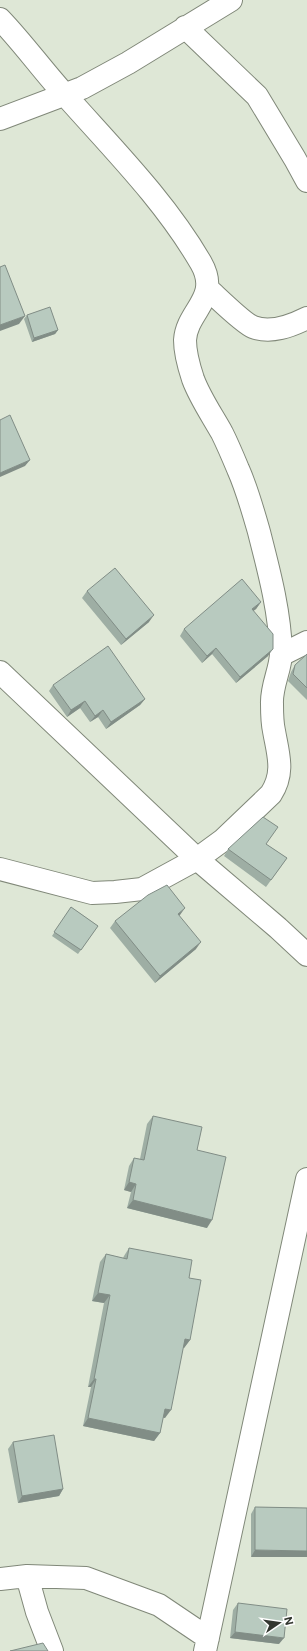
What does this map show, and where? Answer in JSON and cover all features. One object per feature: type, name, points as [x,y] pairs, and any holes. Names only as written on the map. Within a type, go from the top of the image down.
[{"type":"street","points":[[0,119],[82,88],[103,77],[231,0]]},
{"type":"street","points":[[0,19],[64,94],[141,180],[178,229],[201,264],[207,277],[208,289],[203,302],[188,329],[185,340],[186,353],[193,380],[222,434],[240,472],[254,514],[268,567],[278,622],[281,655],[273,688],[272,702],[280,770],[276,786],[271,794],[223,840],[197,860],[142,889],[115,892],[92,893],[0,869]]},
{"type":"street","points":[[186,27],[257,96],[307,182]]},
{"type":"street","points":[[208,289],[253,327],[270,330],[289,326],[307,318]]},
{"type":"street","points":[[281,655],[307,642]]},
{"type":"street","points":[[0,672],[197,860],[278,928],[307,955]]},
{"type":"street","points":[[0,1578],[27,1576],[86,1578],[159,1605],[206,1644],[307,1179]]},
{"type":"street","points":[[27,1576],[37,1612],[52,1651]]},
{"type":"building","points":[[5,265],[25,316],[0,325],[0,267]]},
{"type":"building","points":[[50,307],[58,330],[34,338],[27,315]]},
{"type":"building","points":[[10,415],[30,460],[0,473],[0,420]]},
{"type":"building","points":[[115,568],[154,615],[126,639],[87,591]]},
{"type":"building","points":[[242,579],[261,602],[252,609],[273,634],[273,649],[240,677],[216,648],[207,656],[184,629]]},
{"type":"building","points":[[108,646],[145,699],[111,722],[103,710],[95,716],[85,701],[71,710],[53,685]]},
{"type":"building","points":[[307,654],[307,688],[293,674],[295,665]]},
{"type":"building","points":[[263,817],[278,827],[266,844],[287,858],[271,880],[228,849]]},
{"type":"building","points":[[167,885],[185,908],[178,914],[201,942],[160,976],[115,921],[148,895]]},
{"type":"building","points":[[71,907],[98,926],[81,950],[54,932]]},
{"type":"building","points":[[153,1116],[202,1127],[197,1150],[226,1157],[212,1220],[133,1200],[136,1184],[129,1182],[134,1158],[144,1160]]},
{"type":"building","points":[[129,1248],[192,1260],[189,1278],[201,1280],[190,1340],[185,1339],[171,1410],[165,1409],[160,1433],[88,1418],[110,1295],[98,1293],[106,1254],[127,1259]]},
{"type":"building","points":[[54,1435],[63,1489],[22,1496],[13,1442]]},
{"type":"building","points":[[255,1507],[307,1508],[307,1551],[255,1550]]},
{"type":"building","points":[[238,1603],[287,1609],[284,1638],[235,1632]]},
{"type":"building","points":[[43,1643],[48,1651],[10,1651]]}]
